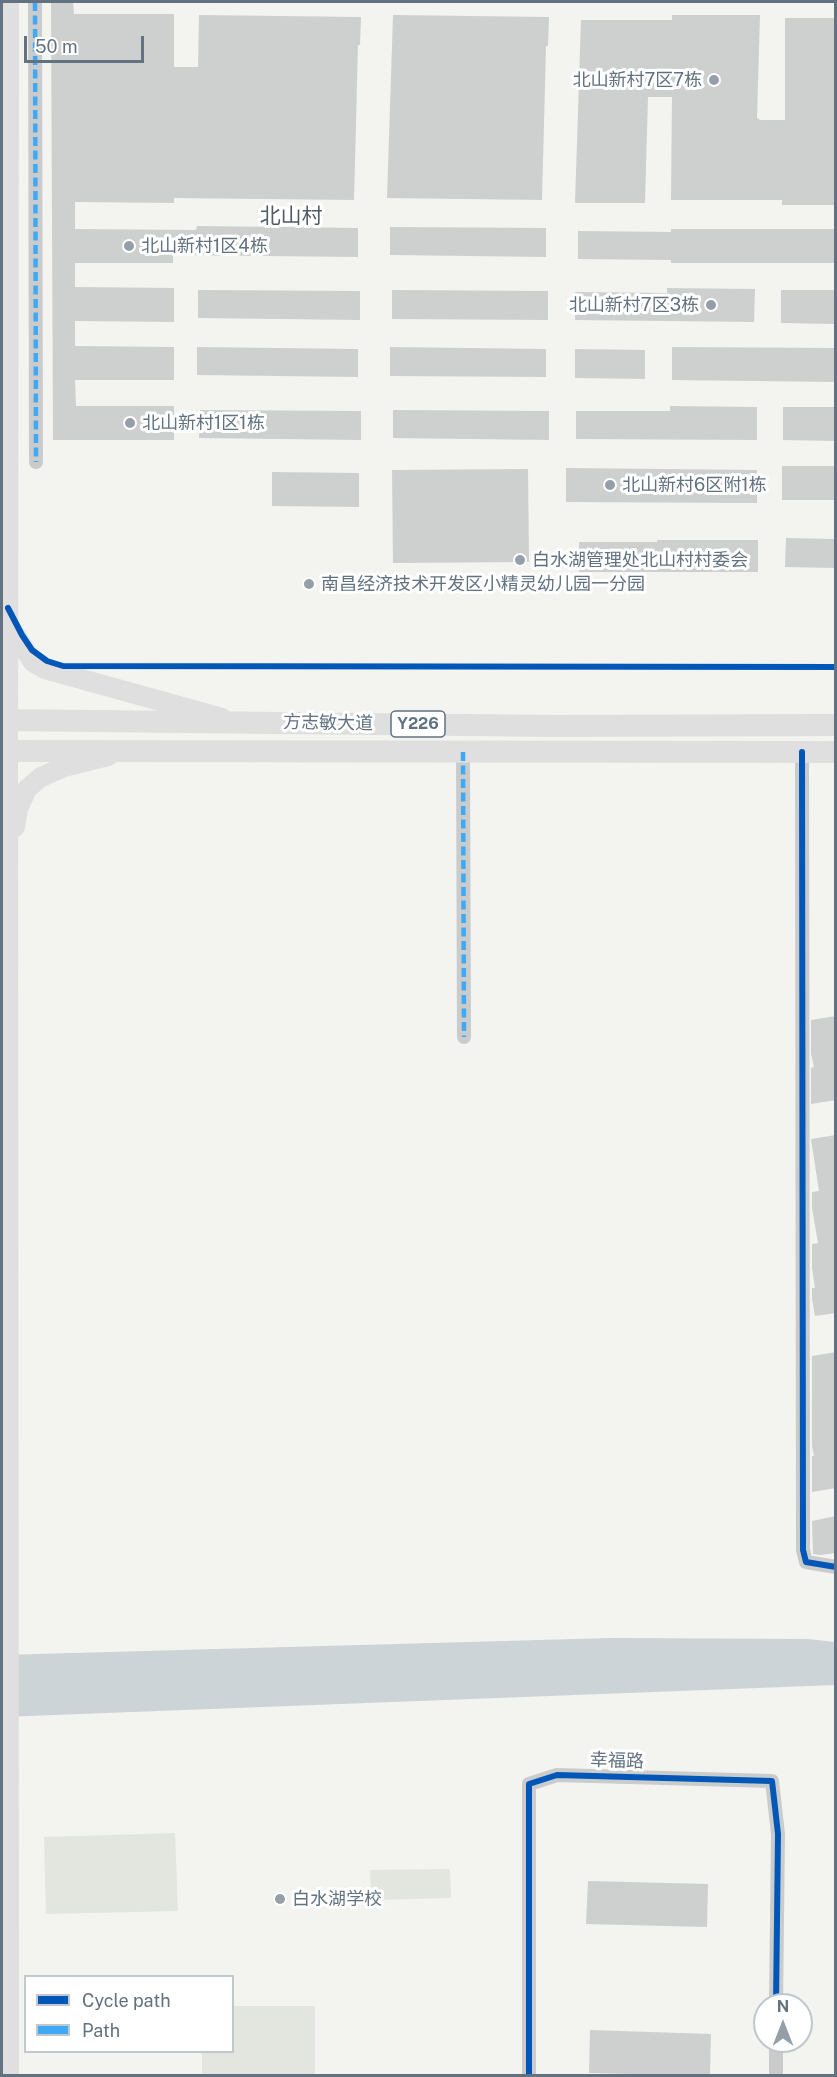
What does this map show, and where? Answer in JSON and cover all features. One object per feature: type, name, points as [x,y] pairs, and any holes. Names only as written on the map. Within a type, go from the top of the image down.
[{"type":"main road","points":[[9,2],[8,624],[5,720],[8,887],[9,2076]]},
{"type":"main road","points":[[8,624],[33,662],[45,669],[240,723]]},
{"type":"main road","name":"方志敏大道","points":[[5,720],[556,726],[836,725]]},
{"type":"main road","name":"方志敏大道","points":[[5,751],[836,752]]},
{"type":"main road","points":[[8,887],[18,809],[27,789],[40,777],[64,767],[131,751]]},
{"type":"street","points":[[35,2],[36,462]]},
{"type":"street","points":[[463,752],[464,1037]]},
{"type":"street","points":[[802,752],[802,1550],[806,1562],[836,1567]]},
{"type":"street","name":"幸福路","points":[[529,2076],[529,1784],[557,1775],[772,1781],[778,1834],[776,1993]]},
{"type":"street","points":[[776,2053],[776,2076]]},
{"type":"shaded area","points":[[611,1638],[808,1639],[835,1642],[836,1685],[2,1717],[2,1655]]},
{"type":"shaded area","points":[[175,1833],[178,1911],[46,1914],[44,1837]]},
{"type":"shaded area","points":[[450,1869],[451,1898],[371,1900],[370,1870]]},
{"type":"shaded area","points":[[234,2006],[315,2006],[315,2075],[202,2075],[202,2053],[234,2053]]},
{"type":"building","points":[[51,2],[73,2],[74,14],[174,14],[174,67],[198,67],[199,15],[361,17],[360,45],[358,45],[354,200],[174,198],[174,203],[75,202],[75,229],[196,230],[197,226],[358,228],[358,257],[173,255],[173,263],[75,263],[75,287],[174,288],[174,322],[75,321],[75,346],[174,347],[174,380],[75,380],[76,406],[174,406],[174,440],[53,440]]},
{"type":"building","points":[[393,15],[549,17],[548,46],[546,46],[542,200],[387,198]]},
{"type":"building","points":[[672,15],[760,15],[757,118],[760,120],[785,120],[785,18],[836,18],[836,205],[782,205],[782,200],[671,200],[672,97],[648,97],[645,203],[575,203],[581,20],[672,20]]},
{"type":"building","points":[[390,227],[546,228],[546,257],[390,255]]},
{"type":"building","points":[[671,229],[836,229],[836,263],[671,263],[671,260],[578,259],[578,231],[671,232]]},
{"type":"building","points":[[667,288],[755,289],[754,322],[575,320],[575,292],[667,293]]},
{"type":"building","points":[[198,290],[360,291],[360,320],[198,318]]},
{"type":"building","points":[[392,290],[548,291],[548,320],[392,319]]},
{"type":"building","points":[[781,290],[836,290],[836,324],[781,323]]},
{"type":"building","points":[[197,347],[358,349],[358,377],[197,375]]},
{"type":"building","points":[[390,347],[546,349],[546,377],[390,376]]},
{"type":"building","points":[[672,347],[836,348],[836,382],[672,380]]},
{"type":"building","points":[[575,349],[645,350],[645,379],[575,378]]},
{"type":"building","points":[[670,406],[757,407],[757,440],[576,439],[576,411],[670,411]]},
{"type":"building","points":[[783,407],[836,407],[836,441],[783,440]]},
{"type":"building","points":[[200,410],[361,411],[361,440],[199,438]]},
{"type":"building","points":[[393,410],[549,411],[549,440],[393,438]]},
{"type":"building","points":[[782,466],[836,466],[836,500],[782,500]]},
{"type":"building","points":[[566,468],[757,470],[757,503],[566,502]]},
{"type":"building","points":[[528,469],[529,562],[393,563],[392,470]]},
{"type":"building","points":[[272,472],[359,473],[359,507],[272,506]]},
{"type":"building","points":[[786,538],[836,539],[836,568],[785,567]]},
{"type":"building","points":[[657,540],[758,540],[758,572],[579,572],[579,542],[657,542]]},
{"type":"building","points":[[836,1016],[836,1100],[811,1104],[811,1068],[814,1067],[811,1054],[811,1020]]},
{"type":"building","points":[[836,1135],[836,1313],[815,1316],[812,1299],[812,1288],[815,1288],[812,1244],[818,1243],[812,1208],[812,1192],[819,1191],[811,1139]]},
{"type":"building","points":[[836,1352],[836,1488],[812,1492],[812,1456],[814,1456],[812,1356]]},
{"type":"building","points":[[836,1516],[836,1553],[813,1554],[812,1521]]},
{"type":"building","points":[[588,1881],[708,1884],[707,1927],[586,1924]]},
{"type":"building","points":[[590,2030],[711,2034],[710,2076],[589,2073]]},
{"type":"marked path","points":[[35,2],[36,462]]},
{"type":"marked path","points":[[463,752],[464,1037]]},
{"type":"cycle path","points":[[8,608],[32,650],[47,661],[63,666],[836,667]]},
{"type":"cycle path","points":[[802,752],[803,1550],[806,1562],[836,1567]]},
{"type":"cycle path","points":[[529,2076],[529,1784],[557,1775],[772,1781],[778,1834],[776,1993]]},
{"type":"place","name":"北山新村7区7栋","points":[[714,80]]},
{"type":"place","name":"北山新村1区4栋","points":[[129,246]]},
{"type":"place","name":"北山新村7区3栋","points":[[711,305]]},
{"type":"place","name":"北山新村1区1栋","points":[[130,423]]},
{"type":"place","name":"北山新村6区附1栋","points":[[610,485]]},
{"type":"place","name":"白水湖管理处北山村村委会","points":[[520,560]]},
{"type":"place","name":"南昌经济技术开发区小精灵幼儿园一分园","points":[[309,584]]},
{"type":"place","name":"白水湖学校","points":[[280,1899]]},
{"type":"district","name":"北山村","points":[[291,217]]}]
